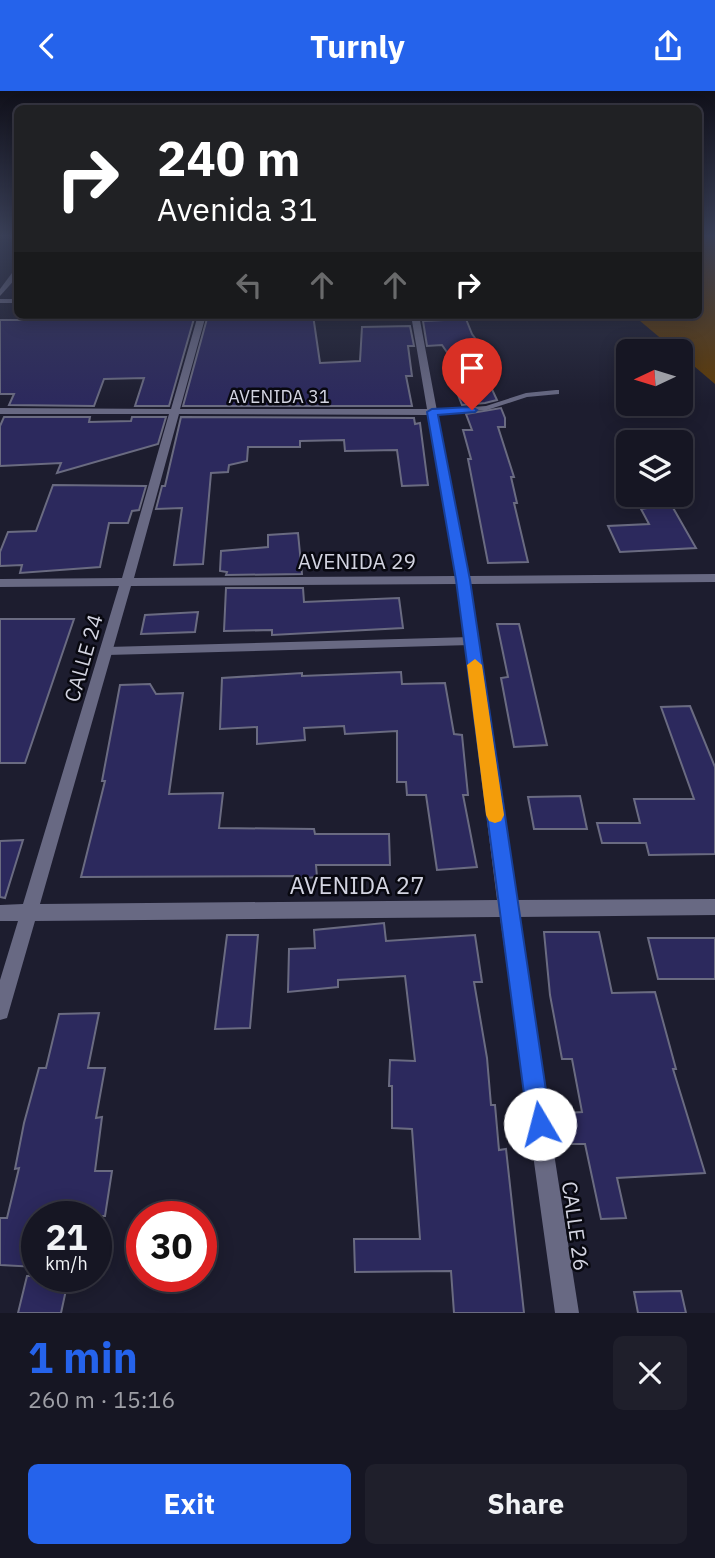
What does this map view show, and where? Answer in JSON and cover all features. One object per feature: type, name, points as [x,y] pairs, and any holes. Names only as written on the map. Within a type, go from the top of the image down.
[{"type":"street","name":"CALLE 24","points":[[0,1011],[107,651],[201,319]]},
{"type":"street","name":"CALLE 26","points":[[416,319],[463,580],[567,1313]]},
{"type":"street","name":"AVENIDA 31","points":[[0,411],[432,412]]},
{"type":"street","name":"AVENIDA 29","points":[[0,583],[715,578]]},
{"type":"street","name":"AVENIDA 27","points":[[0,913],[715,907]]},
{"type":"lane","name":"AVENIDA 31","points":[[432,412],[487,408],[526,395],[556,392]]},
{"type":"lane","points":[[107,651],[471,641]]},
{"type":"shaded area","points":[[702,291],[715,291],[715,384],[693,365],[693,339],[662,339],[638,319],[702,319]]},
{"type":"building","points":[[194,319],[169,406],[135,406],[144,378],[104,379],[94,406],[9,405],[14,394],[0,394],[0,320]]},
{"type":"building","points":[[207,319],[314,319],[320,363],[360,361],[362,327],[410,326],[414,346],[408,346],[412,376],[406,376],[412,406],[183,406]]},
{"type":"building","points":[[466,319],[472,334],[492,361],[489,362],[492,366],[483,367],[483,370],[497,400],[462,405],[454,385],[469,384],[442,345],[427,346],[423,321]]},
{"type":"building","points":[[501,408],[505,427],[498,427],[514,477],[511,477],[517,503],[514,503],[528,562],[488,563],[468,459],[471,459],[463,430],[472,430],[466,414]]},
{"type":"building","points":[[4,417],[90,417],[89,422],[131,421],[132,417],[166,417],[158,444],[57,473],[61,463],[0,466],[0,426]]},
{"type":"building","points":[[181,417],[414,418],[415,424],[420,423],[428,485],[402,486],[397,450],[345,451],[344,440],[300,441],[300,447],[248,447],[247,461],[229,465],[228,472],[211,473],[203,564],[174,565],[182,508],[156,509],[162,486],[165,486]]},
{"type":"building","points":[[53,485],[146,486],[139,510],[132,511],[128,523],[109,523],[100,567],[20,573],[22,565],[0,566],[0,552],[8,532],[36,531]]},
{"type":"building","points":[[673,507],[696,548],[620,552],[608,526],[649,524],[641,509]]},
{"type":"building","points":[[298,533],[302,574],[226,575],[227,572],[220,571],[221,551],[268,547],[268,535]]},
{"type":"building","points":[[226,588],[303,588],[304,602],[399,598],[403,628],[272,635],[272,630],[224,631]]},
{"type":"building","points":[[198,612],[195,632],[141,634],[145,615]]},
{"type":"building","points":[[0,619],[74,619],[25,763],[0,763]]},
{"type":"building","points":[[497,624],[519,624],[547,745],[514,747],[501,678],[508,677]]},
{"type":"building","points":[[401,672],[402,684],[445,683],[454,734],[462,735],[468,795],[463,795],[477,867],[437,870],[426,795],[407,795],[406,782],[397,782],[397,731],[345,734],[344,726],[304,728],[305,740],[257,744],[257,727],[220,729],[222,678],[302,673],[302,676]]},
{"type":"building","points":[[150,684],[156,694],[183,693],[169,794],[223,793],[219,828],[314,829],[315,834],[389,834],[390,865],[316,865],[317,877],[296,879],[296,876],[81,877],[105,781],[102,781],[120,685]]},
{"type":"building","points":[[690,706],[715,767],[715,854],[649,855],[646,843],[602,843],[597,823],[640,823],[634,799],[694,799],[661,707]]},
{"type":"building","points":[[580,796],[587,829],[534,829],[528,797]]},
{"type":"building","points":[[23,840],[5,898],[0,897],[0,841]]},
{"type":"building","points":[[384,923],[386,941],[475,935],[482,982],[474,982],[487,1058],[491,1105],[495,1105],[499,1150],[506,1149],[524,1313],[454,1313],[451,1271],[355,1272],[354,1239],[420,1239],[412,1129],[392,1128],[392,1086],[389,1086],[390,1060],[415,1061],[405,976],[338,980],[338,987],[288,992],[289,949],[315,948],[314,930]]},
{"type":"building","points":[[544,932],[599,932],[612,993],[655,992],[676,1069],[673,1069],[705,1173],[617,1178],[626,1218],[601,1219],[585,1144],[571,1144],[566,1113],[582,1112],[572,1059],[562,1059],[550,995]]},
{"type":"building","points":[[227,935],[258,935],[250,1028],[215,1029]]},
{"type":"building","points":[[648,938],[715,938],[715,979],[658,979]]},
{"type":"building","points":[[99,1013],[88,1068],[105,1068],[96,1118],[102,1117],[95,1171],[112,1171],[107,1201],[21,1201],[21,1266],[0,1265],[0,1218],[7,1218],[19,1168],[15,1169],[24,1123],[39,1068],[46,1068],[59,1014]]},
{"type":"building","points":[[681,1291],[686,1313],[638,1313],[634,1292]]},
{"type":"building","points":[[23,1292],[66,1292],[61,1313],[18,1313]]},
{"type":"slow traffic","points":[[475,665],[495,815]]},
{"type":"route","points":[[472,410],[432,412],[463,580],[540,1124]]}]
